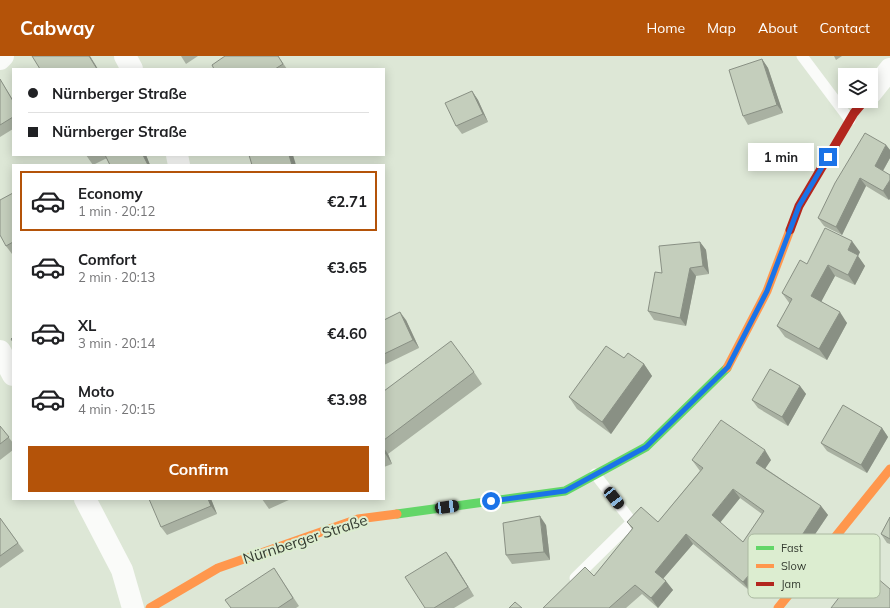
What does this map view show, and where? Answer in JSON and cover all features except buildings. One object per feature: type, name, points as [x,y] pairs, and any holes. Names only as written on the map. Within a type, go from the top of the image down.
[{"type":"street","points":[[0,59],[3,56]]},
{"type":"street","points":[[125,56],[131,68]]},
{"type":"street","points":[[878,84],[890,69]]},
{"type":"street","name":"Nürnberger Straße","points":[[150,608],[218,568],[358,519],[565,491],[646,447],[728,367],[767,291],[799,206],[850,120],[859,108]]},
{"type":"street","points":[[0,351],[12,373]]},
{"type":"street","points":[[838,534],[890,469]]},
{"type":"street","points":[[86,500],[122,570],[133,608]]},
{"type":"street","points":[[778,608],[786,598]]},
{"type":"lane","points":[[802,56],[850,120]]},
{"type":"lane","points":[[567,586],[632,522],[595,474]]},
{"type":"traffic: fast","points":[[397,514],[565,491],[646,447],[727,368]]},
{"type":"traffic: slow","points":[[727,368],[767,291],[790,230]]},
{"type":"traffic: slow","points":[[838,534],[890,469]]},
{"type":"traffic: slow","points":[[150,608],[218,568],[358,519],[397,514]]},
{"type":"traffic: slow","points":[[778,608],[786,598]]},
{"type":"traffic: jam","points":[[790,230],[799,206],[858,108]]},
{"type":"route","points":[[491,501],[565,491],[646,447],[728,367],[767,291],[799,206],[828,157]]}]
